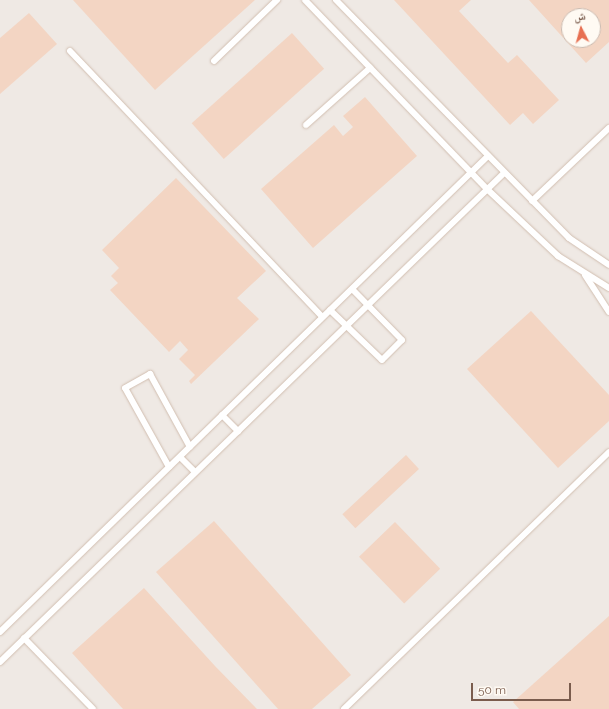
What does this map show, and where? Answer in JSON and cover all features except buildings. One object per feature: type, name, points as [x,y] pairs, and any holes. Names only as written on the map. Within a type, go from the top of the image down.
[{"type":"lane","points":[[214,61],[277,0]]},
{"type":"lane","points":[[305,0],[487,189],[558,256],[586,275],[609,288]]},
{"type":"lane","points":[[336,0],[487,157],[569,238],[609,265]]},
{"type":"lane","points":[[70,51],[322,317]]},
{"type":"lane","points":[[306,125],[370,68]]},
{"type":"lane","points":[[532,201],[609,128]]},
{"type":"lane","points":[[0,632],[487,157]]},
{"type":"lane","points":[[0,662],[504,173]]},
{"type":"lane","points":[[586,275],[609,312]]},
{"type":"lane","points":[[330,310],[382,360],[402,340],[352,289]]},
{"type":"lane","points":[[169,467],[125,388],[150,374],[190,447]]},
{"type":"lane","points":[[222,415],[238,431]]},
{"type":"lane","points":[[344,709],[609,452]]},
{"type":"lane","points":[[180,457],[195,472]]},
{"type":"lane","points":[[24,638],[94,709]]},
{"type":"shaded area","points":[[0,0],[609,0],[609,709],[0,709]]}]
